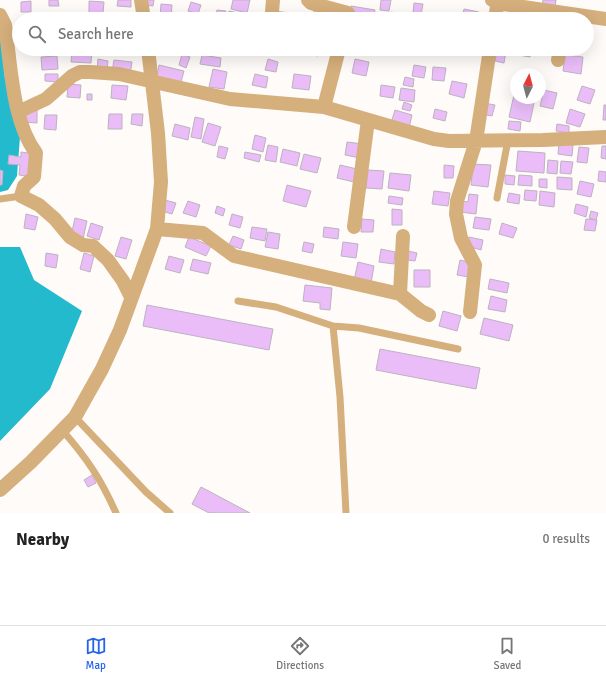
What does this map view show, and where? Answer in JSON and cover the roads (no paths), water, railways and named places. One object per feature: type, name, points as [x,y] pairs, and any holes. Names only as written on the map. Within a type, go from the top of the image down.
[{"type":"street","points":[[141,0],[143,12]]},
{"type":"street","points":[[308,0],[311,3],[348,11]]},
{"type":"street","points":[[495,12],[496,1],[554,12]]},
{"type":"street","points":[[0,15],[5,25],[18,112],[29,144],[36,153],[34,177],[24,186],[21,196],[39,205],[55,219],[70,237],[83,245],[93,246],[108,260],[123,281],[131,297]]},
{"type":"street","points":[[594,19],[606,20]]},
{"type":"street","points":[[0,490],[31,462],[75,417],[105,362],[120,330],[157,228],[161,182],[158,133],[149,56]]},
{"type":"street","points":[[324,107],[337,56]]},
{"type":"street","points":[[470,312],[475,265],[461,238],[456,214],[457,201],[476,141],[489,56]]},
{"type":"street","points":[[18,112],[46,99],[72,76],[80,72],[119,74],[152,83],[230,99],[324,107],[434,139],[476,141],[606,137]]},
{"type":"street","points":[[354,227],[368,120]]},
{"type":"street","points":[[157,228],[203,233],[234,256],[400,294],[421,311],[429,315]]},
{"type":"street","points":[[400,294],[403,236]]},
{"type":"lane","points":[[497,198],[508,140]]},
{"type":"lane","points":[[0,199],[21,196]]},
{"type":"lane","points":[[238,301],[276,307],[333,326],[359,328],[458,349]]},
{"type":"lane","points":[[333,326],[340,397],[346,513]]},
{"type":"lane","points":[[75,417],[146,492],[170,513]]},
{"type":"lane","points":[[62,430],[88,459],[116,513]]},
{"type":"water","points":[[0,21],[5,43],[4,73],[20,137],[17,176],[8,190],[0,192]]},
{"type":"water","points":[[0,247],[20,247],[34,280],[82,311],[50,389],[0,441]]}]
